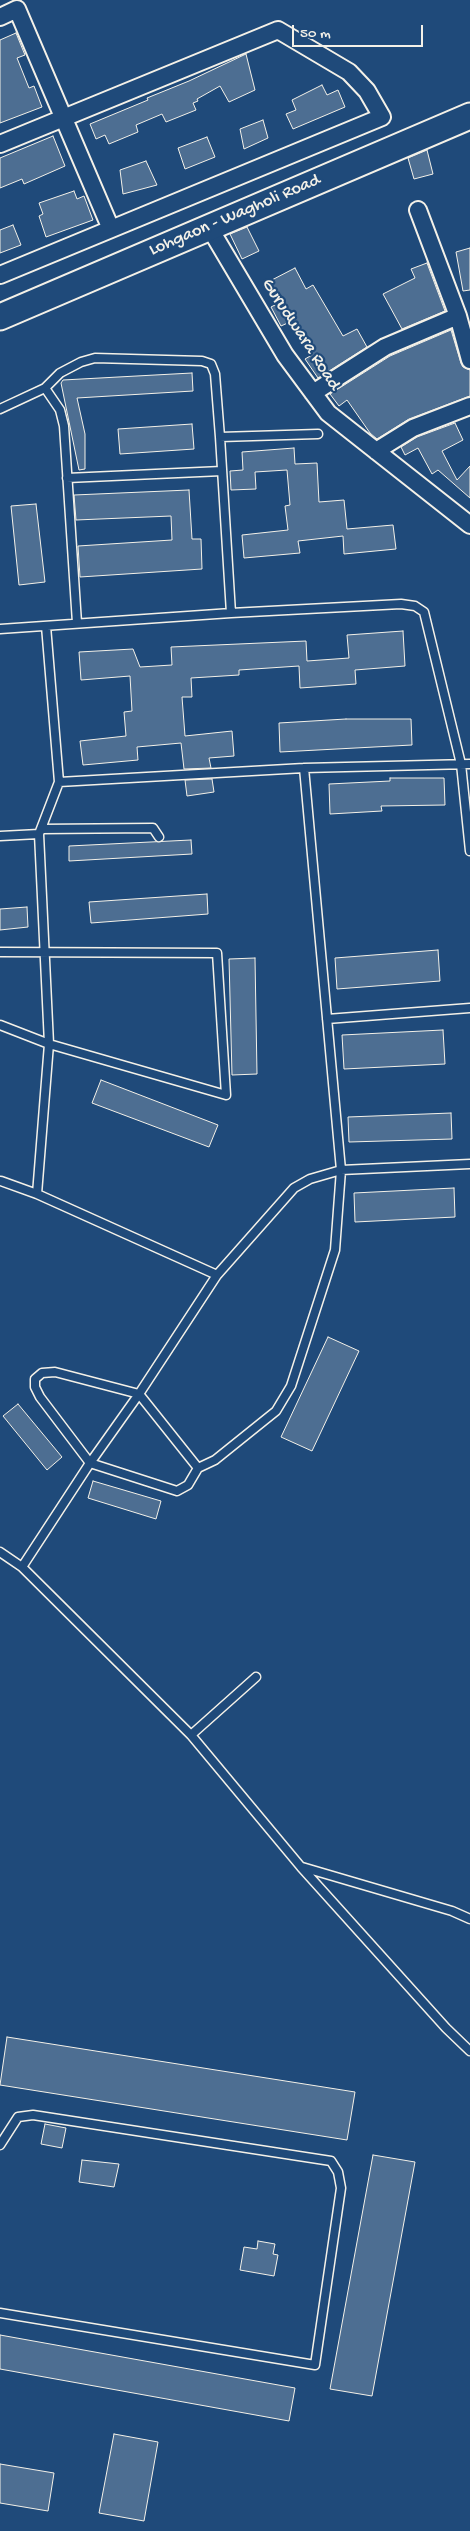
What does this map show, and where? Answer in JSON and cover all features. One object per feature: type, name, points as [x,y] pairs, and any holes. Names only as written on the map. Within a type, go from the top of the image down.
[{"type":"main road","name":"Lohgaon - Wagholi Road","points":[[0,317],[470,116]]},
{"type":"street","points":[[0,17],[17,9],[111,229]]},
{"type":"street","points":[[0,144],[278,30],[349,72],[367,91],[382,117],[0,275]]},
{"type":"street","points":[[418,210],[458,316],[470,360]]},
{"type":"street","name":"Gurudwara Road","points":[[209,227],[285,355],[328,413],[470,525]]},
{"type":"street","points":[[313,393],[385,347],[458,316]]},
{"type":"street","points":[[376,450],[413,428],[470,406]]},
{"type":"lane","points":[[0,409],[45,388],[60,373],[81,362],[95,358],[202,362],[211,364],[215,374],[231,612]]},
{"type":"lane","points":[[45,388],[60,410],[64,426],[77,623]]},
{"type":"lane","points":[[220,437],[318,434]]},
{"type":"lane","points":[[67,478],[222,471]]},
{"type":"lane","points":[[0,629],[231,612],[401,604],[415,606],[424,612],[461,764],[470,851]]},
{"type":"lane","points":[[37,1194],[49,1044],[43,952],[40,832],[59,782],[46,626]]},
{"type":"lane","points":[[59,782],[304,768],[470,764]]},
{"type":"lane","points":[[198,1468],[138,1394],[55,1372],[42,1373],[35,1379],[35,1387],[40,1397],[90,1463],[177,1491],[188,1485],[198,1468],[215,1460],[276,1411],[291,1386],[336,1250],[341,1170],[304,768]]},
{"type":"lane","points":[[0,836],[40,832],[153,828],[159,837]]},
{"type":"lane","points":[[0,952],[217,953],[226,1095],[49,1044],[0,1025]]},
{"type":"lane","points":[[327,1019],[470,1008]]},
{"type":"lane","points":[[22,1567],[217,1275],[294,1188],[310,1179],[341,1170],[470,1164]]},
{"type":"lane","points":[[0,1181],[37,1194],[217,1275]]},
{"type":"lane","points":[[0,1552],[22,1567],[191,1735],[301,1867],[446,2028],[470,2051]]},
{"type":"lane","points":[[191,1735],[256,1677]]},
{"type":"lane","points":[[301,1867],[452,1911],[470,1919]]},
{"type":"lane","points":[[0,2145],[18,2117],[33,2115],[331,2161],[338,2172],[341,2188],[315,2365],[0,2313]]},
{"type":"building","points":[[16,33],[25,55],[17,58],[29,88],[34,86],[42,107],[0,123],[0,40]]},
{"type":"building","points":[[246,54],[255,90],[229,102],[220,86],[193,103],[196,110],[166,122],[162,114],[136,125],[138,132],[109,144],[105,135],[96,139],[90,124],[148,100],[147,98],[189,81]]},
{"type":"building","points":[[322,85],[327,95],[338,90],[345,107],[293,129],[286,114],[296,110],[292,100]]},
{"type":"building","points":[[263,120],[268,138],[244,149],[240,129]]},
{"type":"building","points":[[53,136],[65,166],[24,184],[22,179],[0,188],[0,158]]},
{"type":"building","points":[[207,137],[215,157],[185,169],[178,148]]},
{"type":"building","points":[[427,150],[433,174],[414,179],[408,158]]},
{"type":"building","points":[[146,161],[157,185],[123,194],[120,170]]},
{"type":"building","points":[[74,191],[77,199],[84,196],[93,220],[46,237],[39,216],[43,214],[39,203]]},
{"type":"building","points":[[13,225],[21,245],[0,253],[0,230]]},
{"type":"building","points":[[247,227],[259,251],[242,259],[230,234]]},
{"type":"building","points":[[470,248],[470,290],[463,291],[456,252]]},
{"type":"building","points":[[427,263],[445,311],[402,329],[383,294],[415,278],[411,269]]},
{"type":"building","points":[[295,268],[306,289],[313,285],[343,336],[357,329],[367,347],[318,378],[305,359],[312,355],[292,321],[281,326],[271,307],[279,303],[268,282]]},
{"type":"building","points":[[451,330],[461,363],[463,367],[470,370],[470,396],[409,419],[377,439],[370,433],[347,400],[339,406],[330,394],[390,356]]},
{"type":"building","points":[[192,373],[193,391],[77,398],[85,434],[85,469],[79,470],[61,383],[63,380]]},
{"type":"building","points":[[455,423],[463,440],[442,451],[457,480],[470,466],[470,498],[438,470],[432,474],[418,448],[405,455],[401,447],[417,437]]},
{"type":"building","points":[[192,424],[194,449],[120,454],[118,429]]},
{"type":"building","points":[[294,448],[295,464],[317,463],[319,502],[344,500],[347,529],[393,525],[396,549],[344,554],[343,536],[298,541],[300,553],[244,558],[242,535],[288,530],[285,506],[290,505],[287,470],[255,472],[256,489],[231,490],[230,471],[243,470],[242,452]]},
{"type":"building","points":[[189,490],[192,539],[201,539],[202,569],[80,577],[78,546],[172,540],[171,516],[76,520],[74,495]]},
{"type":"building","points":[[36,504],[45,582],[19,585],[11,506]]},
{"type":"building","points":[[403,631],[405,666],[355,670],[356,684],[300,688],[299,666],[239,670],[239,675],[191,678],[192,697],[182,697],[185,736],[232,731],[234,756],[209,758],[211,768],[184,769],[181,743],[137,747],[138,760],[83,765],[80,741],[126,736],[124,712],[132,711],[130,676],[81,680],[79,652],[133,649],[140,667],[172,665],[171,647],[306,641],[307,661],[349,658],[347,635]]},
{"type":"building","points":[[346,719],[411,719],[412,745],[280,752],[279,723]]},
{"type":"building","points":[[390,778],[444,778],[445,805],[381,806],[382,811],[330,814],[329,784],[390,781]]},
{"type":"building","points":[[212,779],[214,792],[187,796],[185,780]]},
{"type":"building","points":[[191,840],[192,854],[69,861],[69,846]]},
{"type":"building","points":[[207,894],[208,914],[91,923],[89,902]]},
{"type":"building","points":[[27,907],[28,927],[0,930],[0,909]]},
{"type":"building","points":[[438,950],[440,981],[337,989],[335,958]]},
{"type":"building","points":[[255,958],[257,1074],[232,1075],[229,959]]},
{"type":"building","points":[[443,1030],[445,1064],[344,1069],[342,1035]]},
{"type":"building","points":[[101,1080],[218,1125],[209,1147],[92,1103]]},
{"type":"building","points":[[451,1113],[452,1139],[349,1142],[348,1117]]},
{"type":"building","points":[[454,1188],[455,1217],[355,1222],[354,1193]]},
{"type":"building","points":[[328,1337],[359,1351],[312,1451],[281,1437]]},
{"type":"building","points":[[18,1404],[62,1457],[47,1470],[3,1416]]},
{"type":"building","points":[[93,1481],[161,1501],[156,1519],[88,1498]]},
{"type":"building","points":[[7,2037],[355,2092],[347,2140],[0,2085]]},
{"type":"building","points":[[45,2124],[66,2128],[62,2148],[41,2144]]},
{"type":"building","points":[[373,2155],[415,2162],[372,2396],[330,2389]]},
{"type":"building","points":[[82,2160],[119,2164],[114,2187],[79,2182]]},
{"type":"building","points":[[258,2241],[275,2244],[273,2254],[278,2255],[274,2276],[240,2270],[244,2247],[257,2249]]},
{"type":"building","points":[[0,2335],[295,2388],[289,2421],[0,2369]]},
{"type":"building","points":[[114,2434],[158,2442],[144,2521],[99,2513]]},
{"type":"building","points":[[0,2464],[54,2473],[48,2511],[0,2503]]}]
